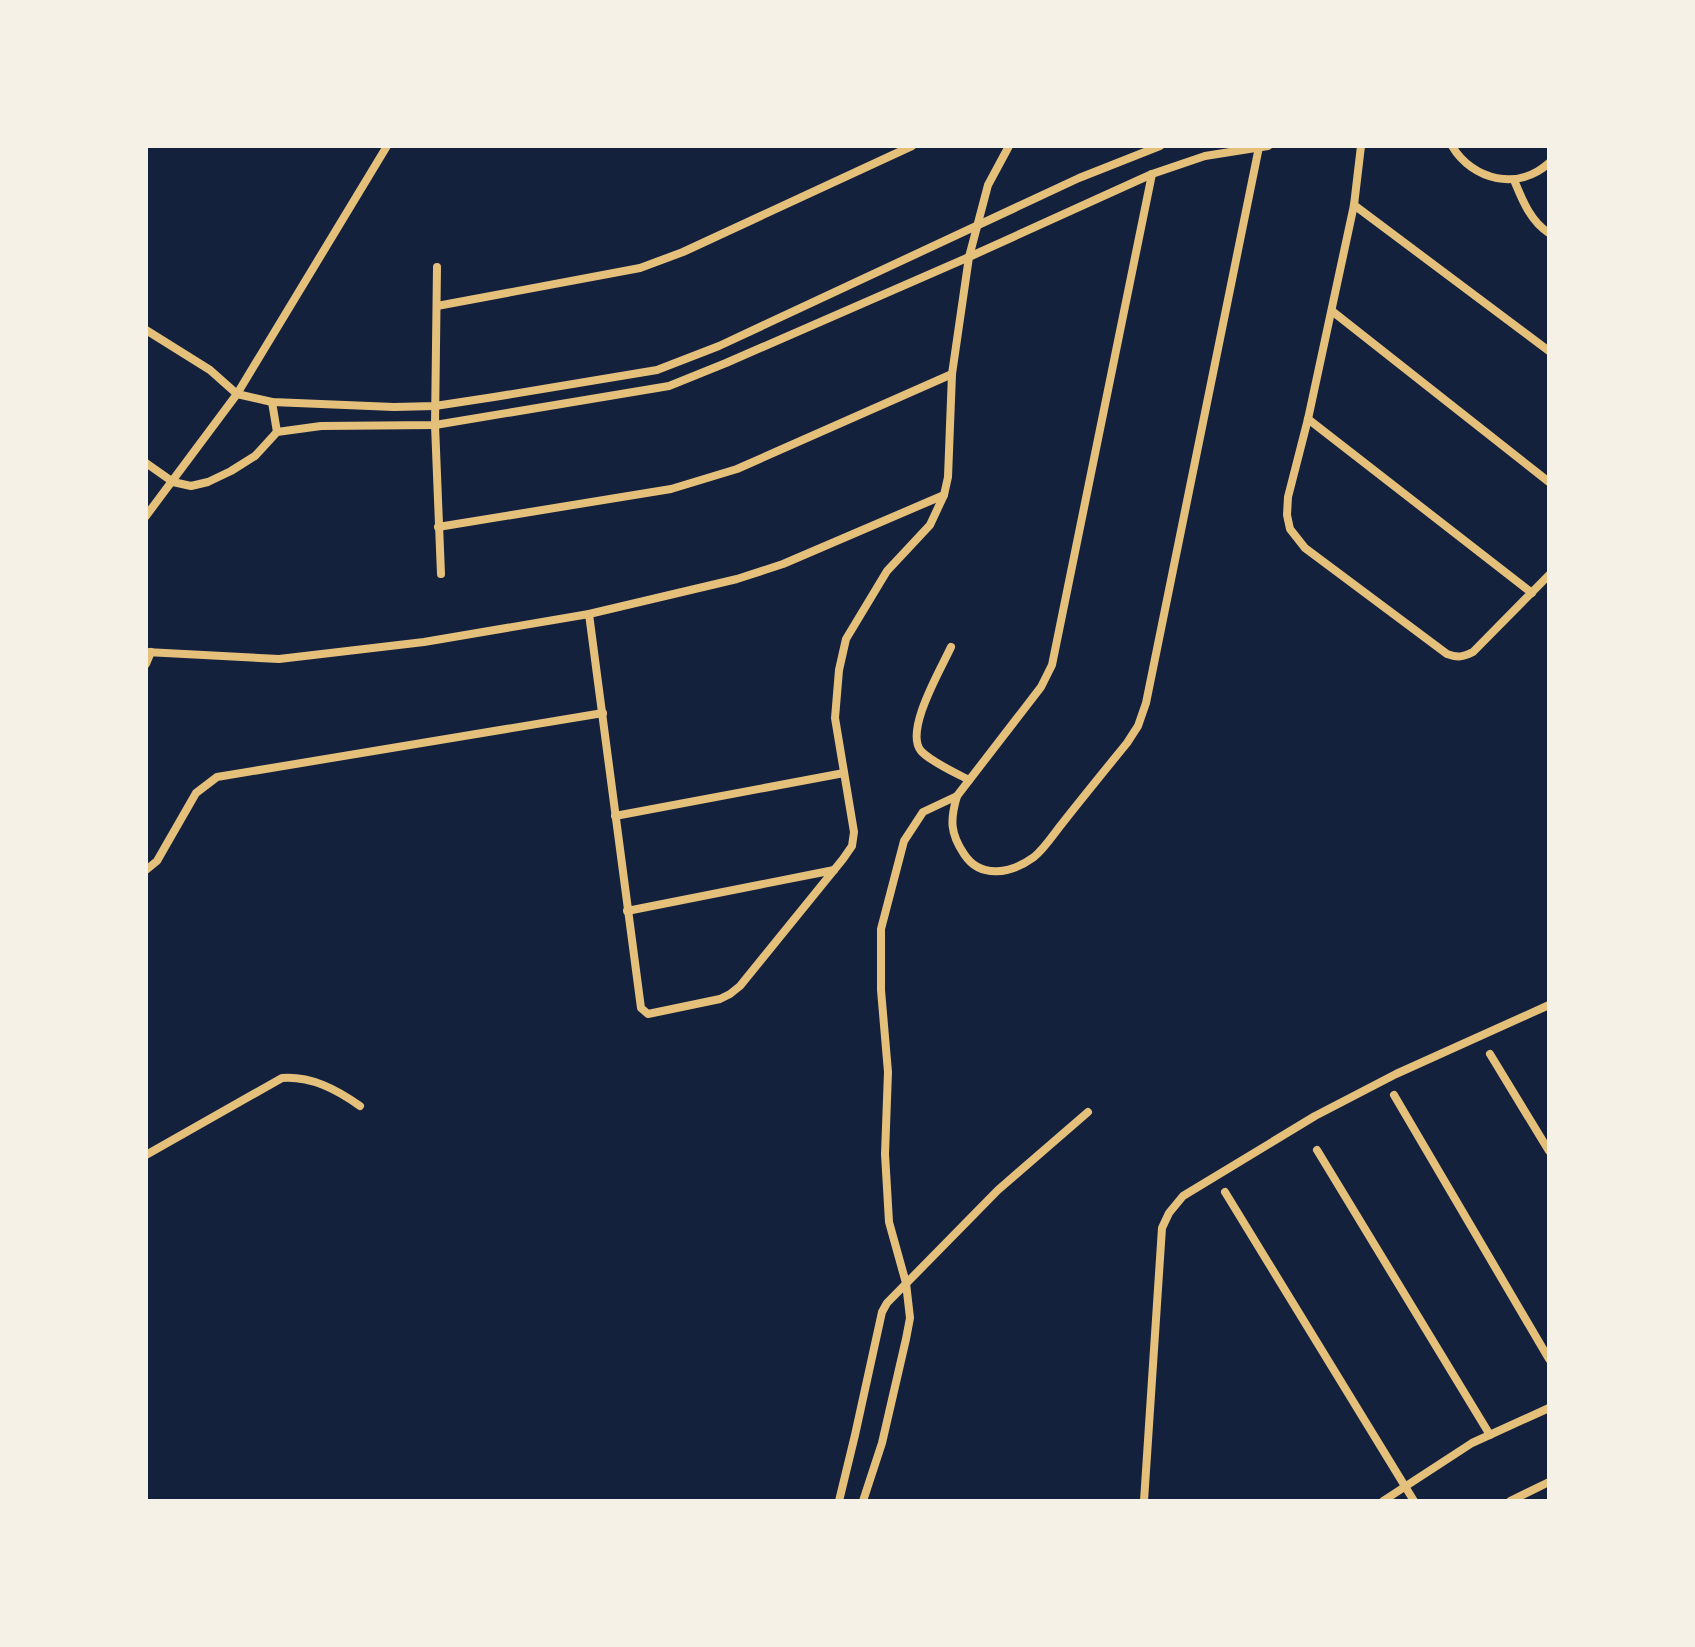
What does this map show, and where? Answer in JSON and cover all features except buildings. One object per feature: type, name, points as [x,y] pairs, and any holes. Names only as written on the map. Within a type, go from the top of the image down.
[{"type":"street","points":[[146,516],[237,394],[387,146]]},
{"type":"street","points":[[437,306],[640,268],[683,252],[912,146]]},
{"type":"street","points":[[589,614],[641,1008],[648,1014],[720,999],[740,986],[852,846],[854,832],[835,718],[839,670],[846,639],[887,571],[930,525],[944,495],[948,477],[952,374],[969,257],[988,185],[1009,146]]},
{"type":"street","points":[[146,330],[210,370],[237,394],[272,402],[435,406],[657,370],[719,346],[1146,148],[1160,146]]},
{"type":"street","points":[[1361,146],[1354,205],[1332,311],[1288,497],[1290,529],[1305,548],[1447,654],[1457,657],[1473,652],[1549,575]]},
{"type":"street","points":[[1452,146],[1466,164],[1488,177],[1514,180],[1531,175],[1549,163]]},
{"type":"street","points":[[146,463],[173,482],[191,486],[208,482],[255,456],[277,432],[321,426],[435,425],[669,386],[969,257],[1152,174],[1205,156],[1264,147],[1146,703],[1138,726],[1127,743],[1037,855],[1015,869],[996,873],[979,869],[966,858],[951,828],[953,809],[957,796],[1041,687],[1052,665],[1152,174]]},
{"type":"street","points":[[1514,180],[1524,206],[1549,233]]},
{"type":"street","points":[[1354,205],[1549,351]]},
{"type":"street","points":[[437,267],[435,425],[441,574]]},
{"type":"street","points":[[1332,311],[1549,482]]},
{"type":"street","points":[[438,527],[671,489],[737,469],[952,374]]},
{"type":"street","points":[[272,402],[277,432]]},
{"type":"street","points":[[1308,419],[1532,593]]},
{"type":"street","points":[[146,664],[148,652],[279,659],[424,642],[589,614],[737,579],[783,564],[944,495]]},
{"type":"street","points":[[951,647],[918,720],[915,742],[923,753],[969,780]]},
{"type":"street","points":[[146,870],[157,861],[196,793],[217,777],[603,713]]},
{"type":"street","points":[[615,816],[844,773]]},
{"type":"street","points":[[863,1501],[882,1443],[910,1318],[906,1283],[889,1222],[885,1154],[888,1072],[881,990],[881,929],[904,841],[923,812],[957,796]]},
{"type":"street","points":[[627,911],[834,870]]},
{"type":"street","points":[[1144,1501],[1158,1267],[1162,1228],[1169,1213],[1183,1196],[1315,1116],[1396,1074],[1549,1005]]},
{"type":"street","points":[[1490,1054],[1549,1151]]},
{"type":"street","points":[[146,1155],[282,1078],[313,1080],[342,1093],[360,1106]]},
{"type":"street","points":[[1394,1095],[1549,1359]]},
{"type":"street","points":[[839,1501],[882,1312],[887,1303],[998,1190],[1088,1112]]},
{"type":"street","points":[[1317,1150],[1490,1435]]},
{"type":"street","points":[[1225,1192],[1414,1501]]},
{"type":"street","points":[[1384,1501],[1472,1443],[1549,1408]]},
{"type":"street","points":[[1510,1501],[1549,1482]]}]
